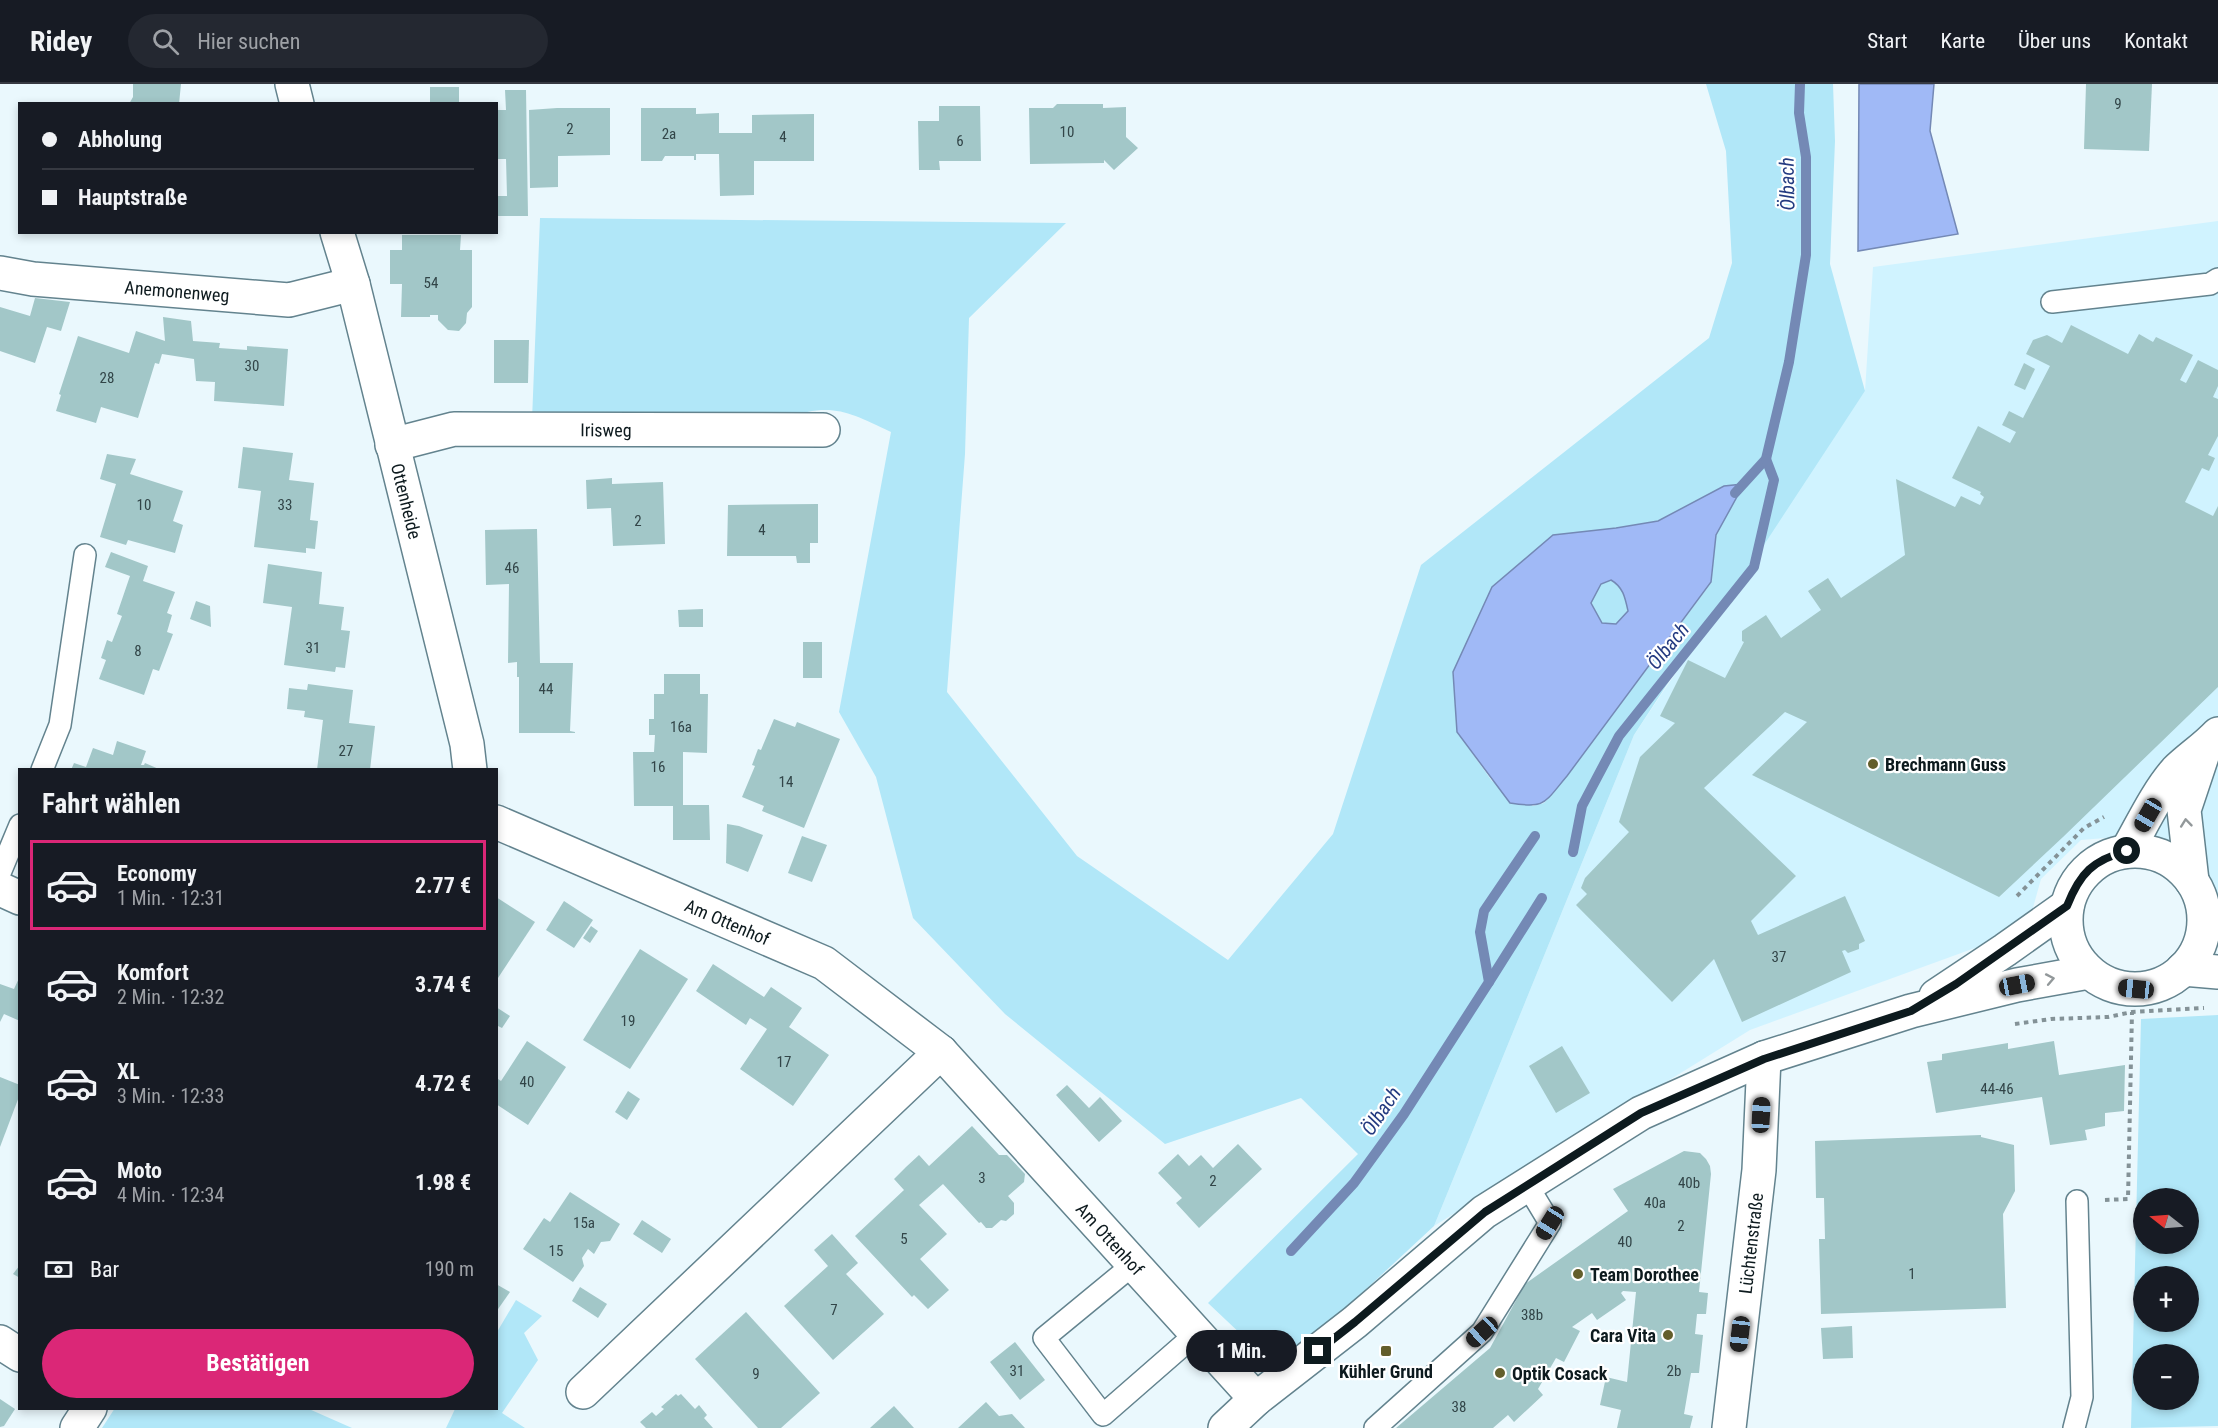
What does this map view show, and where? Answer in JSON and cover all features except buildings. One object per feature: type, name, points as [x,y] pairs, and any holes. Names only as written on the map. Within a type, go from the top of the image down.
[{"type":"street","name":"Ottenheide","points":[[338,234],[353,284],[467,744],[470,768]]},
{"type":"street","name":"Anemonenweg","points":[[0,273],[33,279],[288,300],[353,284]]},
{"type":"street","name":"Irisweg","points":[[392,446],[454,429],[823,430]]},
{"type":"street","points":[[2127,851],[2176,771],[2211,741]]},
{"type":"street","points":[[2192,881],[2184,810],[2211,741]]},
{"type":"street","name":"Am Ottenhof","points":[[498,823],[824,963],[941,1052],[1197,1333],[1243,1417]]},
{"type":"street","points":[[2127,851],[2146,852],[2164,857],[2179,867],[2192,881],[2211,914],[2196,952],[2183,969],[2169,980],[2154,987],[2119,988],[2103,982],[2089,972],[2077,958],[2069,942],[2066,924],[2067,906],[2075,885],[2089,869],[2107,857],[2127,851]]},
{"type":"street","points":[[0,889],[18,897]]},
{"type":"street","points":[[1911,1011],[1966,977],[2067,906]]},
{"type":"street","points":[[2183,969],[2218,972]]},
{"type":"street","points":[[1243,1417],[1485,1212],[1641,1113],[1764,1059],[1911,1011],[2017,985],[2089,972]]},
{"type":"street","points":[[583,1392],[941,1052]]},
{"type":"street","name":"Lüchtenstraße","points":[[1729,1428],[1758,1170],[1764,1059]]},
{"type":"street","points":[[0,1342],[18,1354]]},
{"type":"street","points":[[77,1428],[89,1410]]},
{"type":"lane","points":[[2052,302],[2210,284],[2218,279]]},
{"type":"lane","points":[[43,768],[60,724],[85,555]]},
{"type":"lane","points":[[0,873],[18,830]]},
{"type":"lane","points":[[1375,1428],[1482,1332],[1550,1223],[1527,1185]]},
{"type":"lane","points":[[2074,1428],[2082,1397],[2077,1201]]},
{"type":"lane","points":[[1134,1264],[1044,1338],[1103,1415],[1197,1333]]},
{"type":"path","points":[[2011,903],[2084,828],[2112,813],[2158,797]]},
{"type":"path","points":[[2014,1024],[2051,1019],[2108,1017],[2132,1012],[2207,1008]]},
{"type":"path","points":[[2077,1201],[2128,1199],[2132,1012]]},
{"type":"shaded area","points":[[1706,84],[1833,84],[1835,141],[1830,264],[1865,391],[1754,560],[1689,651],[1634,735],[1434,1226],[1279,1370],[1208,1303],[1358,1154],[1301,1098],[1165,1144],[1005,1014],[913,918],[876,777],[839,712],[891,432],[863,419],[828,410],[802,413],[785,418],[532,420],[540,218],[1066,223],[969,318],[965,454],[947,692],[1077,856],[1228,960],[1333,834],[1421,565],[1709,338],[1732,263],[1726,151]],"holes":[[[1744,484],[1716,535],[1711,583],[1567,776],[1544,803],[1533,806],[1492,781],[1457,732],[1453,672],[1616,528],[1658,521],[1724,486]]]},
{"type":"shaded area","points":[[2218,221],[2218,902],[2178,848],[2143,835],[2081,840],[2041,879],[2027,929],[1750,1030],[1434,1226],[1634,735],[1865,391],[1873,267]]},
{"type":"shaded area","points":[[1611,580],[1621,589],[1628,611],[1616,624],[1602,623],[1591,603],[1601,584]]},
{"type":"shaded area","points":[[2218,1015],[2218,1426],[2131,1428],[2133,1346],[2133,1410],[2199,1410],[2199,1344],[2133,1344],[2133,1332],[2199,1332],[2199,1266],[2135,1266],[2135,1254],[2199,1254],[2199,1188],[2137,1188],[2141,1019]]},
{"type":"shaded area","points":[[516,1300],[542,1316],[524,1333],[538,1360],[502,1413],[525,1428],[446,1428],[455,1410],[498,1410],[498,1330]]},
{"type":"shaded area","points":[[114,1410],[311,1410],[352,1428],[102,1428]]},
{"type":"water","points":[[1859,84],[1934,84],[1930,131],[1958,234],[1858,251]]},
{"type":"water","points":[[1744,484],[1716,535],[1711,582],[1567,776],[1548,798],[1531,805],[1510,803],[1457,732],[1453,672],[1492,587],[1553,535],[1658,521],[1724,486]],"holes":[[[1611,580],[1623,593],[1628,611],[1616,624],[1602,623],[1591,603],[1601,584]]]},
{"type":"waterway","name":"Ölbach","points":[[1735,493],[1766,459],[1789,362],[1806,255],[1806,157],[1799,113],[1800,84]]},
{"type":"waterway","name":"Ölbach","points":[[1573,852],[1582,806],[1619,736],[1754,567],[1774,480],[1766,459]]},
{"type":"waterway","name":"Ölbach","points":[[1291,1251],[1354,1183],[1404,1114],[1489,982],[1480,932],[1484,911],[1535,836]]},
{"type":"waterway","name":"Ölbach","points":[[1489,982],[1542,898]]},
{"type":"place","name":"Brechmann Guss","points":[[1873,764]]},
{"type":"place","name":"Team Dorothee","points":[[1578,1274]]},
{"type":"place","name":"Cara Vita","points":[[1668,1335]]},
{"type":"place","name":"Kühler Grund","points":[[1386,1351]]},
{"type":"place","name":"Optik Cosack","points":[[1500,1373]]},
{"type":"route","points":[[1318,1351],[1485,1212],[1641,1113],[1764,1059],[1911,1011],[1956,984],[2067,906],[2075,885],[2089,869],[2107,857],[2127,851]]}]
